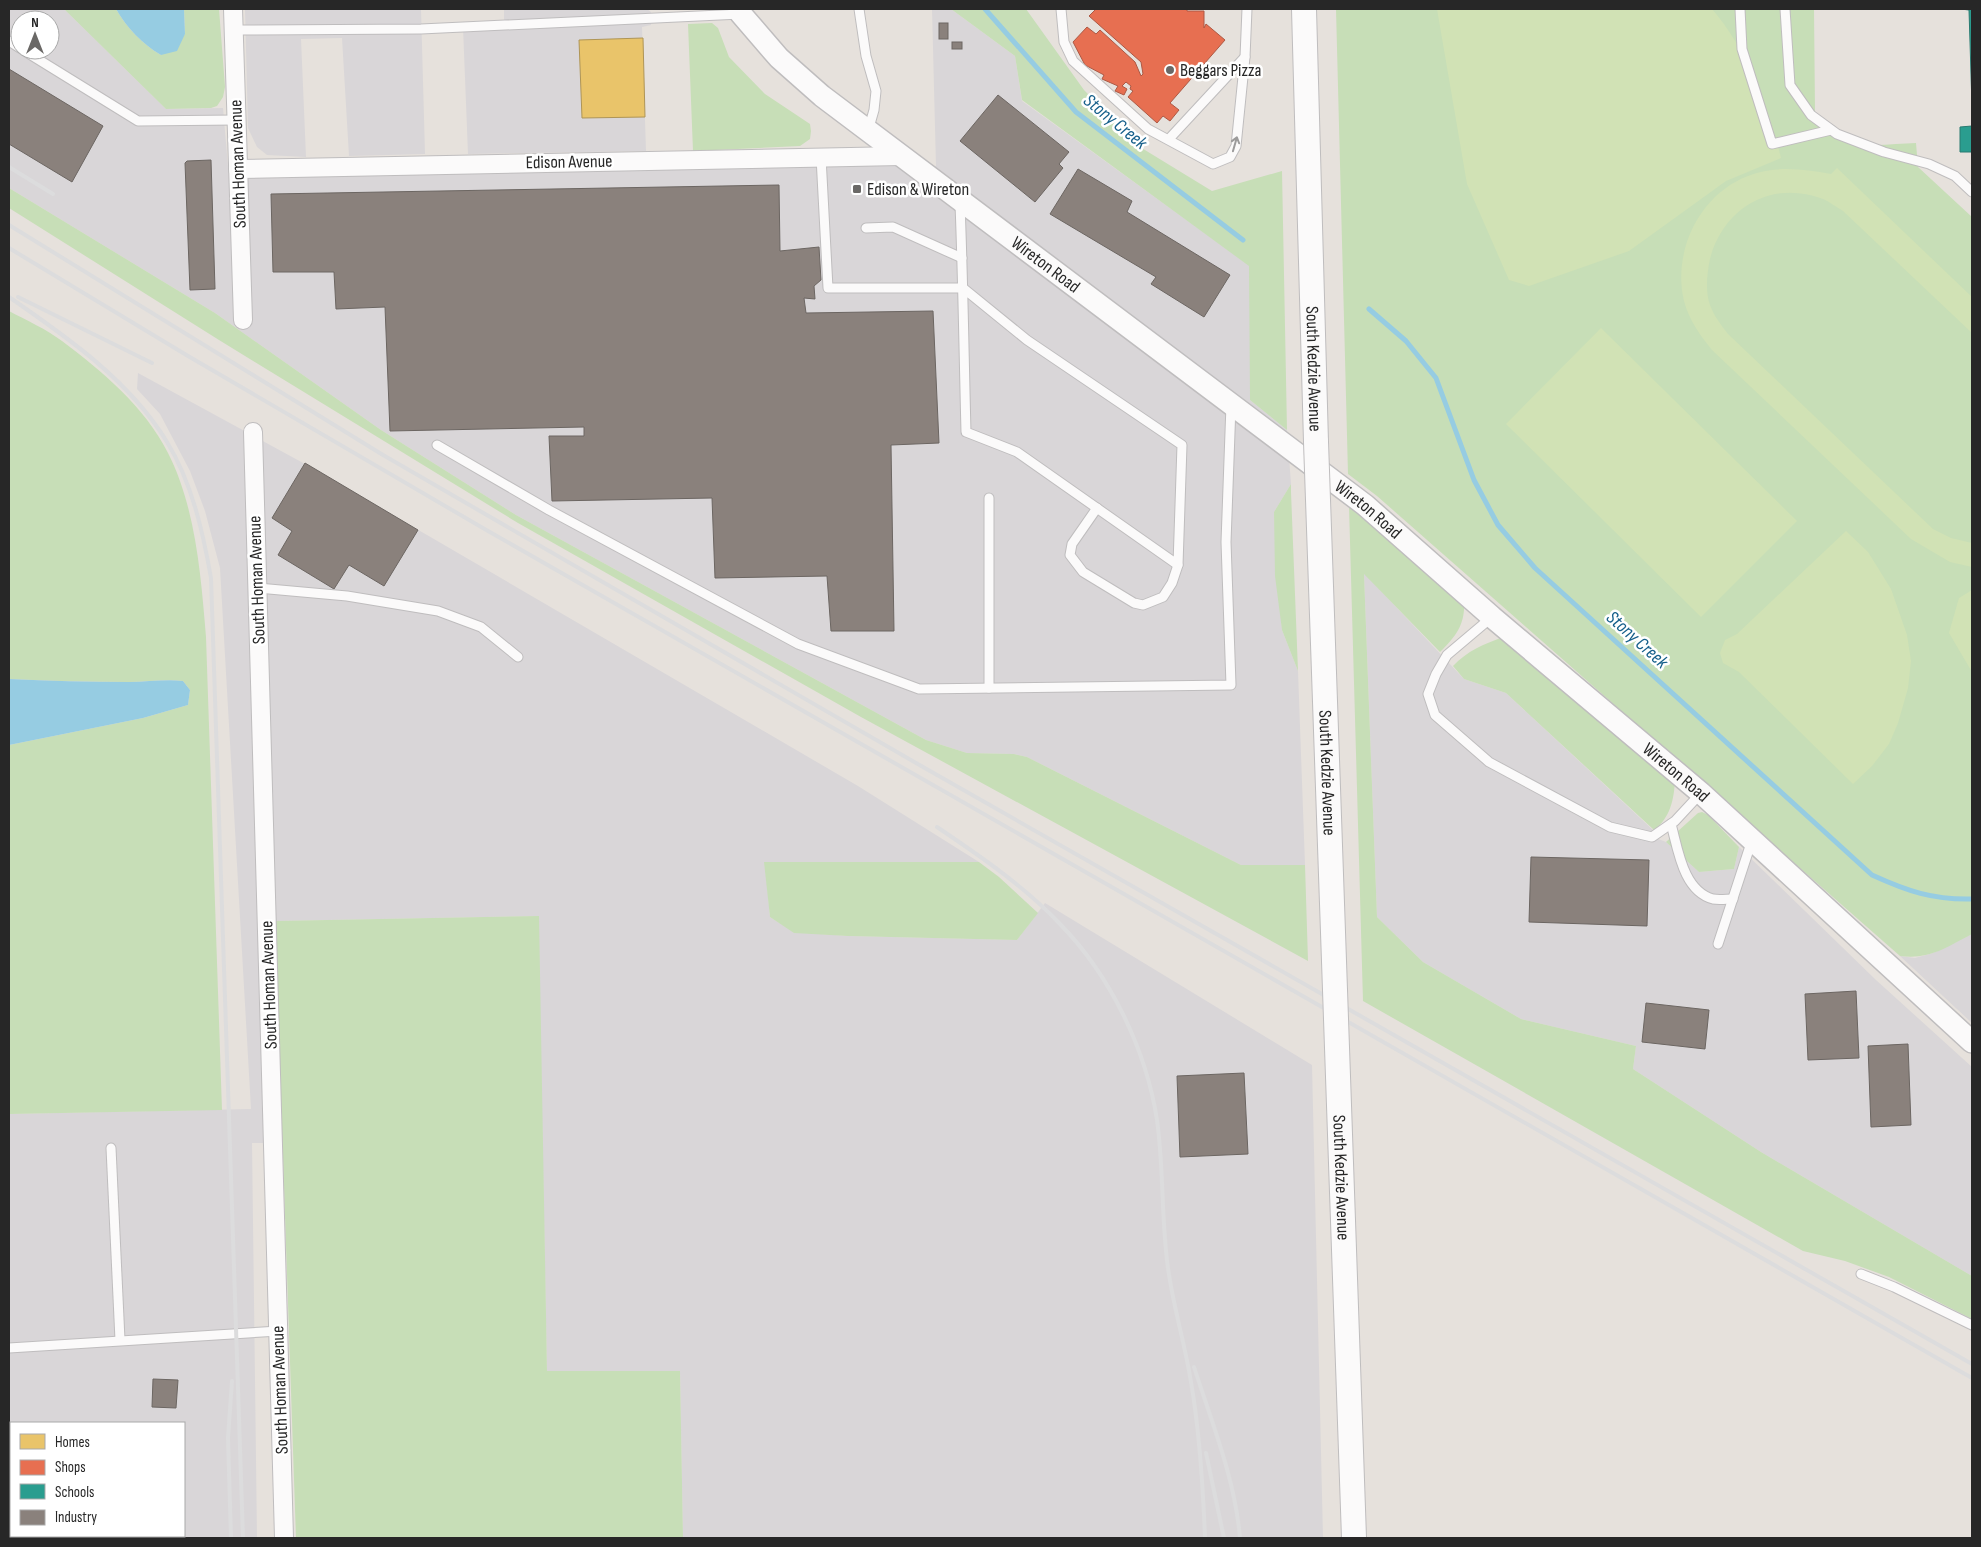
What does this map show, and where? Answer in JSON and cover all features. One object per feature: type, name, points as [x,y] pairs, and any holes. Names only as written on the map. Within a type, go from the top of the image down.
[{"type":"main road","name":"South Kedzie Avenue","points":[[1304,9],[1316,442],[1354,1538]]},
{"type":"street","name":"South Homan Avenue","points":[[232,9],[242,320]]},
{"type":"street","name":"Wireton Road","points":[[740,11],[779,58],[822,96],[1365,506],[1492,617],[1701,793],[1972,1042]]},
{"type":"street","name":"Edison Avenue","points":[[238,168],[900,156]]},
{"type":"street","name":"South Homan Avenue","points":[[253,432],[284,1538]]},
{"type":"lane","points":[[859,9],[866,56],[876,91],[874,110],[868,131]]},
{"type":"lane","points":[[1061,9],[1064,42],[1073,61],[1148,129],[1213,164],[1230,157],[1236,146],[1245,57],[1247,9]]},
{"type":"lane","points":[[1740,9],[1742,49],[1772,144],[1831,130]]},
{"type":"lane","points":[[1785,9],[1790,86],[1811,115],[1837,134],[1884,152],[1929,164],[1954,176],[1972,192]]},
{"type":"lane","points":[[233,30],[421,29],[740,11]]},
{"type":"lane","points":[[1169,139],[1245,57]]},
{"type":"lane","points":[[39,60],[138,121],[236,120]]},
{"type":"lane","points":[[821,157],[828,288],[963,288],[1027,340],[1182,445],[1178,565],[1172,583],[1163,597],[1144,605],[1134,603],[1083,572],[1070,555],[1072,544],[1097,508]]},
{"type":"lane","points":[[960,201],[966,432],[1017,452],[1178,565]]},
{"type":"lane","points":[[866,228],[893,226],[962,258]]},
{"type":"lane","points":[[437,445],[549,510],[798,644],[919,689],[1230,685],[1226,542],[1231,405]]},
{"type":"lane","points":[[989,498],[989,688]]},
{"type":"lane","points":[[258,588],[348,596],[438,611],[481,626],[518,657]]},
{"type":"lane","points":[[1492,617],[1447,655],[1428,694],[1435,715],[1489,762],[1610,827],[1652,837],[1671,824],[1701,793]]},
{"type":"lane","points":[[1671,824],[1686,873],[1696,890],[1713,899],[1733,899]]},
{"type":"lane","points":[[1718,944],[1752,840]]},
{"type":"lane","points":[[111,1148],[120,1340]]},
{"type":"lane","points":[[1861,1274],[1894,1287],[1972,1325]]},
{"type":"lane","points":[[9,1348],[279,1331]]},
{"type":"shaded area","points":[[9,9],[64,9],[166,109],[223,108],[229,178],[869,164],[936,166],[932,9],[951,9],[1015,56],[1022,101],[1250,266],[1250,400],[1287,430],[1291,484],[1274,512],[1282,630],[1298,671],[1305,865],[1241,865],[1027,757],[1014,754],[967,753],[926,740],[516,515],[381,430],[215,313],[9,188]]},
{"type":"shaded area","points":[[245,9],[421,9],[425,154],[349,156],[342,38],[301,39],[306,157],[267,155],[257,147],[248,128]]},
{"type":"shaded area","points":[[504,9],[647,9],[651,12],[651,25],[642,27],[646,151],[468,154],[463,27],[504,25]]},
{"type":"shaded area","points":[[138,373],[305,464],[858,786],[979,862],[765,862],[770,917],[794,932],[848,936],[1017,940],[1045,903],[1312,1065],[1323,1538],[683,1538],[680,1371],[547,1371],[538,916],[275,921],[284,1143],[252,1143],[257,1538],[9,1538],[9,1114],[251,1109],[220,568],[205,511],[190,471],[160,414],[137,389]]},
{"type":"shaded area","points":[[1364,573],[1464,679],[1506,693],[1653,830],[1653,837],[1666,842],[1699,872],[1734,869],[1739,847],[1876,980],[1972,1067],[1972,1276],[1761,1152],[1633,1069],[1636,1046],[1521,1019],[1423,962],[1377,917]]},
{"type":"shaded area","points":[[1972,934],[1972,1023],[1900,956],[1915,958],[1933,953]]},
{"type":"green space","points":[[64,9],[116,9],[135,35],[161,55],[185,34],[184,9],[219,9],[225,87],[223,97],[217,106],[211,108],[166,109]]},
{"type":"green space","points":[[951,9],[1026,9],[1084,90],[1140,147],[1212,191],[1282,171],[1287,430],[1250,400],[1249,266],[1022,100],[1015,56]]},
{"type":"green space","points":[[1336,9],[1814,9],[1815,111],[1822,125],[1832,135],[1844,141],[1857,144],[1916,143],[1918,167],[1972,217],[1972,934],[1946,948],[1929,954],[1910,957],[1900,956],[1377,496],[1348,474]]},
{"type":"green space","points":[[1437,9],[1712,9],[1725,25],[1755,79],[1770,118],[1781,158],[1726,181],[1629,251],[1529,286],[1509,280],[1467,184]]},
{"type":"green space","points":[[712,23],[718,28],[729,57],[765,94],[810,124],[810,139],[800,146],[693,151],[688,24]]},
{"type":"green space","points":[[1837,168],[1972,297],[1972,333],[1843,211],[1823,199],[1804,194],[1786,193],[1768,196],[1752,202],[1738,212],[1726,225],[1716,241],[1710,259],[1707,294],[1710,305],[1728,334],[1933,529],[1951,538],[1972,543],[1972,567],[1950,562],[1911,539],[1712,350],[1695,327],[1686,308],[1681,282],[1686,244],[1703,210],[1716,196],[1731,184],[1768,170],[1789,169],[1831,174]]},
{"type":"green space","points":[[9,188],[215,313],[381,430],[516,515],[926,740],[967,753],[1014,754],[1027,757],[1241,865],[1305,865],[1308,961],[861,717],[518,523],[219,340],[9,208]]},
{"type":"green space","points":[[9,311],[62,341],[107,377],[135,405],[168,453],[185,497],[196,543],[206,637],[222,1110],[9,1114],[9,745],[143,718],[188,705],[190,690],[183,681],[176,680],[114,682],[9,679]]},
{"type":"green space","points":[[1601,328],[1797,521],[1701,617],[1506,424]]},
{"type":"green space","points":[[1291,484],[1298,671],[1282,630],[1275,576],[1274,512]]},
{"type":"green space","points":[[1349,506],[1464,596],[1464,614],[1460,627],[1440,652],[1364,574],[1377,917],[1423,962],[1521,1019],[1636,1046],[1633,1069],[1761,1152],[1972,1276],[1972,1319],[1889,1277],[1845,1261],[1803,1251],[1363,1001]]},
{"type":"green space","points":[[1846,531],[1868,552],[1891,589],[1907,635],[1911,661],[1908,688],[1898,723],[1889,744],[1872,766],[1853,784],[1739,672],[1723,663],[1720,653],[1725,640],[1737,634]]},
{"type":"green space","points":[[1972,590],[1972,672],[1949,633],[1959,598]]},
{"type":"green space","points":[[1503,637],[1675,780],[1674,795],[1670,808],[1664,820],[1654,830],[1506,693],[1464,679],[1453,666],[1464,656],[1476,649]]},
{"type":"green space","points":[[1702,812],[1708,815],[1739,847],[1734,869],[1699,872],[1666,842],[1698,813]]},
{"type":"green space","points":[[764,862],[979,862],[999,877],[1038,913],[1017,940],[794,933],[770,917]]},
{"type":"green space","points":[[539,916],[547,1371],[680,1371],[683,1538],[296,1538],[275,921]]},
{"type":"water","points":[[116,9],[184,9],[185,34],[177,51],[161,55],[154,51],[135,35]]},
{"type":"water","points":[[9,679],[114,682],[176,680],[183,681],[190,690],[188,705],[143,718],[9,745]]},
{"type":"building: Homes","points":[[643,38],[645,117],[582,118],[579,40]]},
{"type":"building: Shops","name":"Beggars Pizza","points":[[1096,9],[1187,9],[1187,11],[1204,11],[1204,28],[1206,24],[1225,40],[1170,103],[1179,110],[1170,121],[1163,116],[1157,123],[1128,97],[1133,91],[1130,89],[1131,86],[1126,82],[1122,86],[1127,89],[1124,95],[1115,91],[1118,86],[1102,79],[1104,75],[1085,65],[1073,42],[1087,27],[1096,34],[1100,30],[1135,62],[1141,76],[1143,74],[1141,62],[1089,16]]},
{"type":"building: Schools","points":[[1961,9],[1972,9],[1972,106],[1969,10]]},
{"type":"building: Schools","points":[[1972,126],[1972,152],[1960,152],[1960,127]]},
{"type":"building: Industry","points":[[939,23],[948,23],[948,39],[939,39]]},
{"type":"building: Industry","points":[[952,42],[962,42],[962,49],[952,49]]},
{"type":"building: Industry","points":[[9,69],[103,126],[72,182],[9,144]]},
{"type":"building: Industry","points":[[998,95],[1069,152],[1059,164],[1063,168],[1035,202],[960,141]]},
{"type":"building: Industry","points":[[211,160],[215,289],[190,290],[185,163],[187,161]]},
{"type":"building: Industry","points":[[1078,169],[1132,201],[1127,212],[1230,275],[1204,317],[1151,284],[1156,277],[1050,214]]},
{"type":"building: Industry","points":[[779,185],[780,251],[819,247],[821,280],[814,286],[815,299],[804,298],[806,313],[933,311],[939,443],[891,445],[894,631],[831,631],[827,576],[715,578],[712,498],[552,501],[549,436],[584,436],[584,427],[390,431],[385,307],[336,309],[334,272],[273,272],[271,194]]},
{"type":"building: Industry","points":[[305,463],[418,530],[384,586],[349,565],[334,589],[278,555],[292,531],[272,518]]},
{"type":"building: Industry","points":[[1531,857],[1649,860],[1647,926],[1529,922]]},
{"type":"building: Industry","points":[[1856,991],[1859,1058],[1808,1060],[1805,994]]},
{"type":"building: Industry","points":[[1646,1003],[1709,1010],[1705,1049],[1642,1042]]},
{"type":"building: Industry","points":[[1908,1044],[1911,1125],[1871,1127],[1868,1046]]},
{"type":"building: Industry","points":[[1244,1073],[1248,1154],[1180,1157],[1177,1076]]},
{"type":"building: Industry","points":[[153,1379],[178,1380],[176,1408],[152,1407]]},
{"type":"waterway","name":"Stony Creek","points":[[985,9],[1076,112],[1243,240]]},
{"type":"waterway","name":"Stony Creek","points":[[1369,309],[1406,341],[1436,378],[1474,480],[1498,525],[1535,568],[1872,875],[1897,886],[1932,896],[1972,899]]},
{"type":"railway","points":[[9,167],[53,194]]},
{"type":"railway","points":[[9,225],[383,455],[923,767],[1972,1364]]},
{"type":"railway","points":[[9,248],[188,356],[488,531],[1972,1378]]},
{"type":"railway","points":[[9,297],[75,344],[96,362],[135,399],[152,420],[176,458],[190,491],[208,561],[211,578],[243,1538]]},
{"type":"railway","points":[[18,297],[152,363]]},
{"type":"railway","points":[[937,827],[1017,884],[1060,924],[1095,966],[1123,1014],[1135,1040],[1152,1093],[1157,1120],[1166,1250],[1170,1282],[1197,1421],[1205,1538]]},
{"type":"railway","points":[[1194,1367],[1228,1473],[1240,1538]]},
{"type":"railway","points":[[231,1538],[228,1438],[232,1381]]},
{"type":"railway","points":[[1206,1453],[1224,1538]]},
{"type":"place","name":"Beggars Pizza","points":[[1170,70]]},
{"type":"place","name":"Edison & Wireton","points":[[857,189]]}]
